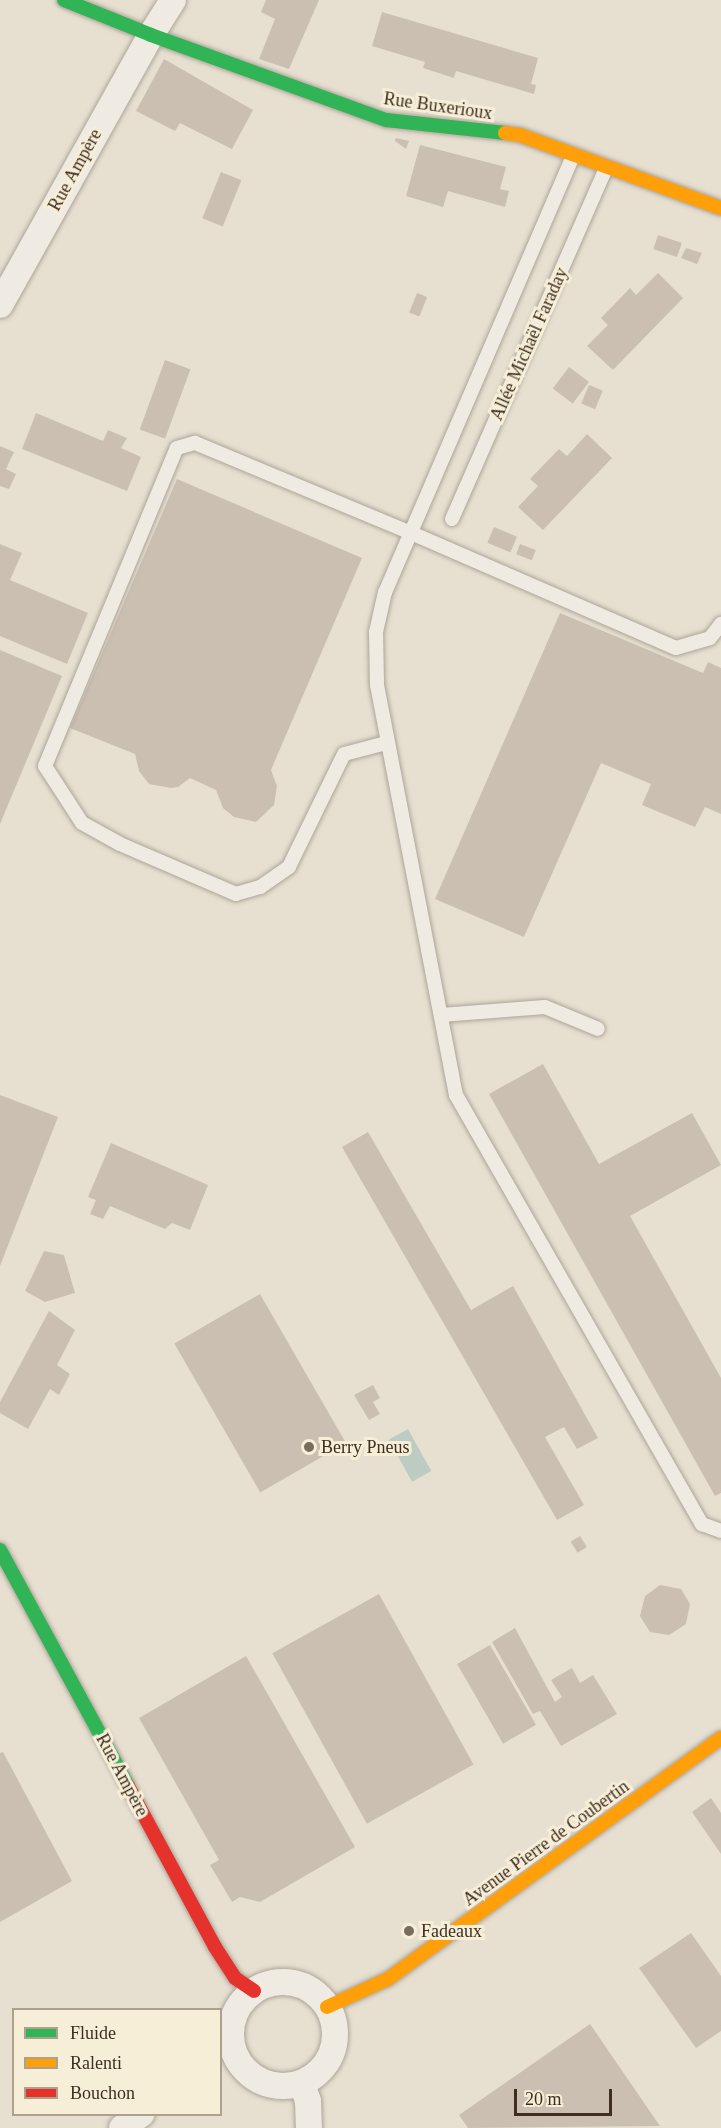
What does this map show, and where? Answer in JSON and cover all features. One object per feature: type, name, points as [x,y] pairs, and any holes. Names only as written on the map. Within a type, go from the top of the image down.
[{"type":"street","points":[[64,0],[151,35]]},
{"type":"street","name":"Rue Ampère","points":[[0,305],[151,35],[173,0]]},
{"type":"street","name":"Rue Buxerioux","points":[[151,35],[386,120],[520,135],[721,208]]},
{"type":"street","name":"Rue Ampère","points":[[0,1550],[215,1947],[235,1978],[254,1991]]},
{"type":"street","name":"Avenue Pierre de Coubertin","points":[[327,2007],[347,2000],[388,1979],[721,1738]]},
{"type":"street","points":[[285,1982],[301,1986],[316,1994],[327,2007],[333,2024],[334,2042],[328,2059],[317,2073],[302,2083],[289,2086],[267,2084],[230,2064],[234,2017],[242,2002],[254,1991],[269,1984],[285,1982]]},
{"type":"street","points":[[302,2083],[308,2102],[309,2128]]},
{"type":"street","points":[[122,2128],[140,2116]]},
{"type":"lane","points":[[573,156],[385,592],[376,632],[377,685],[456,1095],[702,1524],[721,1531]]},
{"type":"lane","name":"Allée Michaël Faraday","points":[[452,519],[606,168]]},
{"type":"lane","points":[[387,743],[344,754],[289,867],[260,886],[236,894],[120,844],[82,824],[45,766],[177,448],[195,443],[409,532],[676,648],[710,638],[721,624]]},
{"type":"lane","points":[[441,1016],[545,1007],[598,1029]]},
{"type":"shaded area","points":[[408,1429],[431,1471],[412,1482],[389,1440]]},
{"type":"building","points":[[266,0],[319,0],[289,69],[259,59],[275,19],[261,12]]},
{"type":"building","points":[[382,12],[538,58],[531,84],[536,85],[534,94],[456,71],[454,78],[423,68],[425,62],[372,46]]},
{"type":"building","points":[[164,59],[253,110],[232,149],[180,123],[175,131],[136,111]]},
{"type":"building","points":[[396,138],[409,141],[406,149],[395,141]]},
{"type":"building","points":[[420,145],[506,167],[500,189],[509,191],[505,207],[448,191],[443,207],[406,196]]},
{"type":"building","points":[[221,172],[241,180],[223,227],[202,218]]},
{"type":"building","points":[[658,235],[682,243],[677,257],[653,249]]},
{"type":"building","points":[[686,248],[702,253],[697,264],[681,258]]},
{"type":"building","points":[[658,273],[683,298],[613,370],[587,346],[608,325],[601,318],[630,288],[636,295]]},
{"type":"building","points":[[417,293],[427,297],[419,317],[409,312]]},
{"type":"building","points":[[165,360],[190,369],[165,439],[140,430]]},
{"type":"building","points":[[569,367],[589,382],[573,404],[553,389]]},
{"type":"building","points":[[589,385],[603,391],[595,409],[581,403]]},
{"type":"building","points":[[36,413],[103,441],[108,430],[127,438],[121,448],[141,457],[127,491],[22,449]]},
{"type":"building","points":[[587,434],[612,458],[543,530],[518,507],[538,486],[530,479],[559,449],[567,456]]},
{"type":"building","points":[[0,446],[14,452],[6,469],[16,474],[9,489],[0,486]]},
{"type":"building","points":[[177,479],[362,558],[271,770],[277,786],[274,805],[256,822],[234,817],[223,808],[216,790],[190,778],[178,787],[149,784],[139,771],[135,754],[70,728]]},
{"type":"building","points":[[494,527],[517,537],[510,552],[487,543]]},
{"type":"building","points":[[0,544],[22,553],[10,580],[88,613],[67,664],[0,636]]},
{"type":"building","points":[[520,544],[536,550],[532,560],[516,554]]},
{"type":"building","points":[[560,613],[703,673],[708,662],[721,668],[721,814],[705,807],[695,827],[642,805],[651,784],[601,763],[524,937],[435,899]]},
{"type":"building","points":[[0,650],[62,676],[0,824]]},
{"type":"building","points":[[543,1064],[599,1164],[692,1113],[721,1165],[630,1216],[721,1378],[721,1493],[715,1496],[489,1094]]},
{"type":"building","points":[[0,1095],[58,1117],[0,1266]]},
{"type":"building","points":[[368,1132],[471,1310],[513,1286],[598,1438],[577,1449],[564,1427],[545,1437],[584,1505],[557,1520],[342,1147]]},
{"type":"building","points":[[111,1143],[208,1185],[190,1230],[172,1223],[165,1229],[110,1206],[103,1219],[90,1214],[96,1200],[88,1197]]},
{"type":"building","points":[[44,1251],[64,1255],[75,1293],[45,1302],[25,1291]]},
{"type":"building","points":[[260,1294],[346,1443],[260,1492],[174,1344]]},
{"type":"building","points":[[49,1311],[75,1330],[57,1365],[70,1374],[59,1395],[50,1389],[28,1429],[0,1413],[0,1402]]},
{"type":"building","points":[[373,1385],[380,1398],[373,1402],[380,1414],[369,1420],[354,1395]]},
{"type":"building","points":[[580,1536],[587,1547],[578,1553],[571,1542]]},
{"type":"building","points":[[660,1585],[681,1589],[690,1604],[686,1624],[669,1635],[650,1632],[640,1616],[645,1596]]},
{"type":"building","points":[[379,1594],[474,1765],[367,1824],[272,1653]]},
{"type":"building","points":[[515,1628],[555,1702],[562,1697],[551,1680],[572,1668],[580,1683],[593,1675],[617,1714],[561,1746],[540,1711],[533,1714],[492,1642]]},
{"type":"building","points":[[490,1645],[536,1725],[503,1744],[457,1664]]},
{"type":"building","points":[[246,1656],[355,1847],[260,1902],[240,1897],[232,1902],[210,1865],[219,1860],[139,1718]]},
{"type":"building","points":[[3,1752],[72,1881],[0,1922],[0,1753]]},
{"type":"building","points":[[711,1798],[721,1813],[721,1854],[692,1812]]},
{"type":"building","points":[[691,1933],[721,1976],[721,2031],[696,2048],[639,1968]]},
{"type":"building","points":[[590,2024],[660,2126],[468,2128],[459,2115]]},
{"type":"traffic: fast","points":[[64,0],[151,35],[386,120],[505,133]]},
{"type":"traffic: fast","points":[[0,1550],[128,1786]]},
{"type":"traffic: slow","points":[[505,133],[520,135],[721,208]]},
{"type":"traffic: slow","points":[[327,2007],[388,1979],[721,1738]]},
{"type":"traffic: jam","points":[[128,1786],[215,1947],[235,1978],[254,1991]]},
{"type":"place","name":"Berry Pneus","points":[[309,1447]]},
{"type":"place","name":"Fadeaux","points":[[409,1931]]}]
